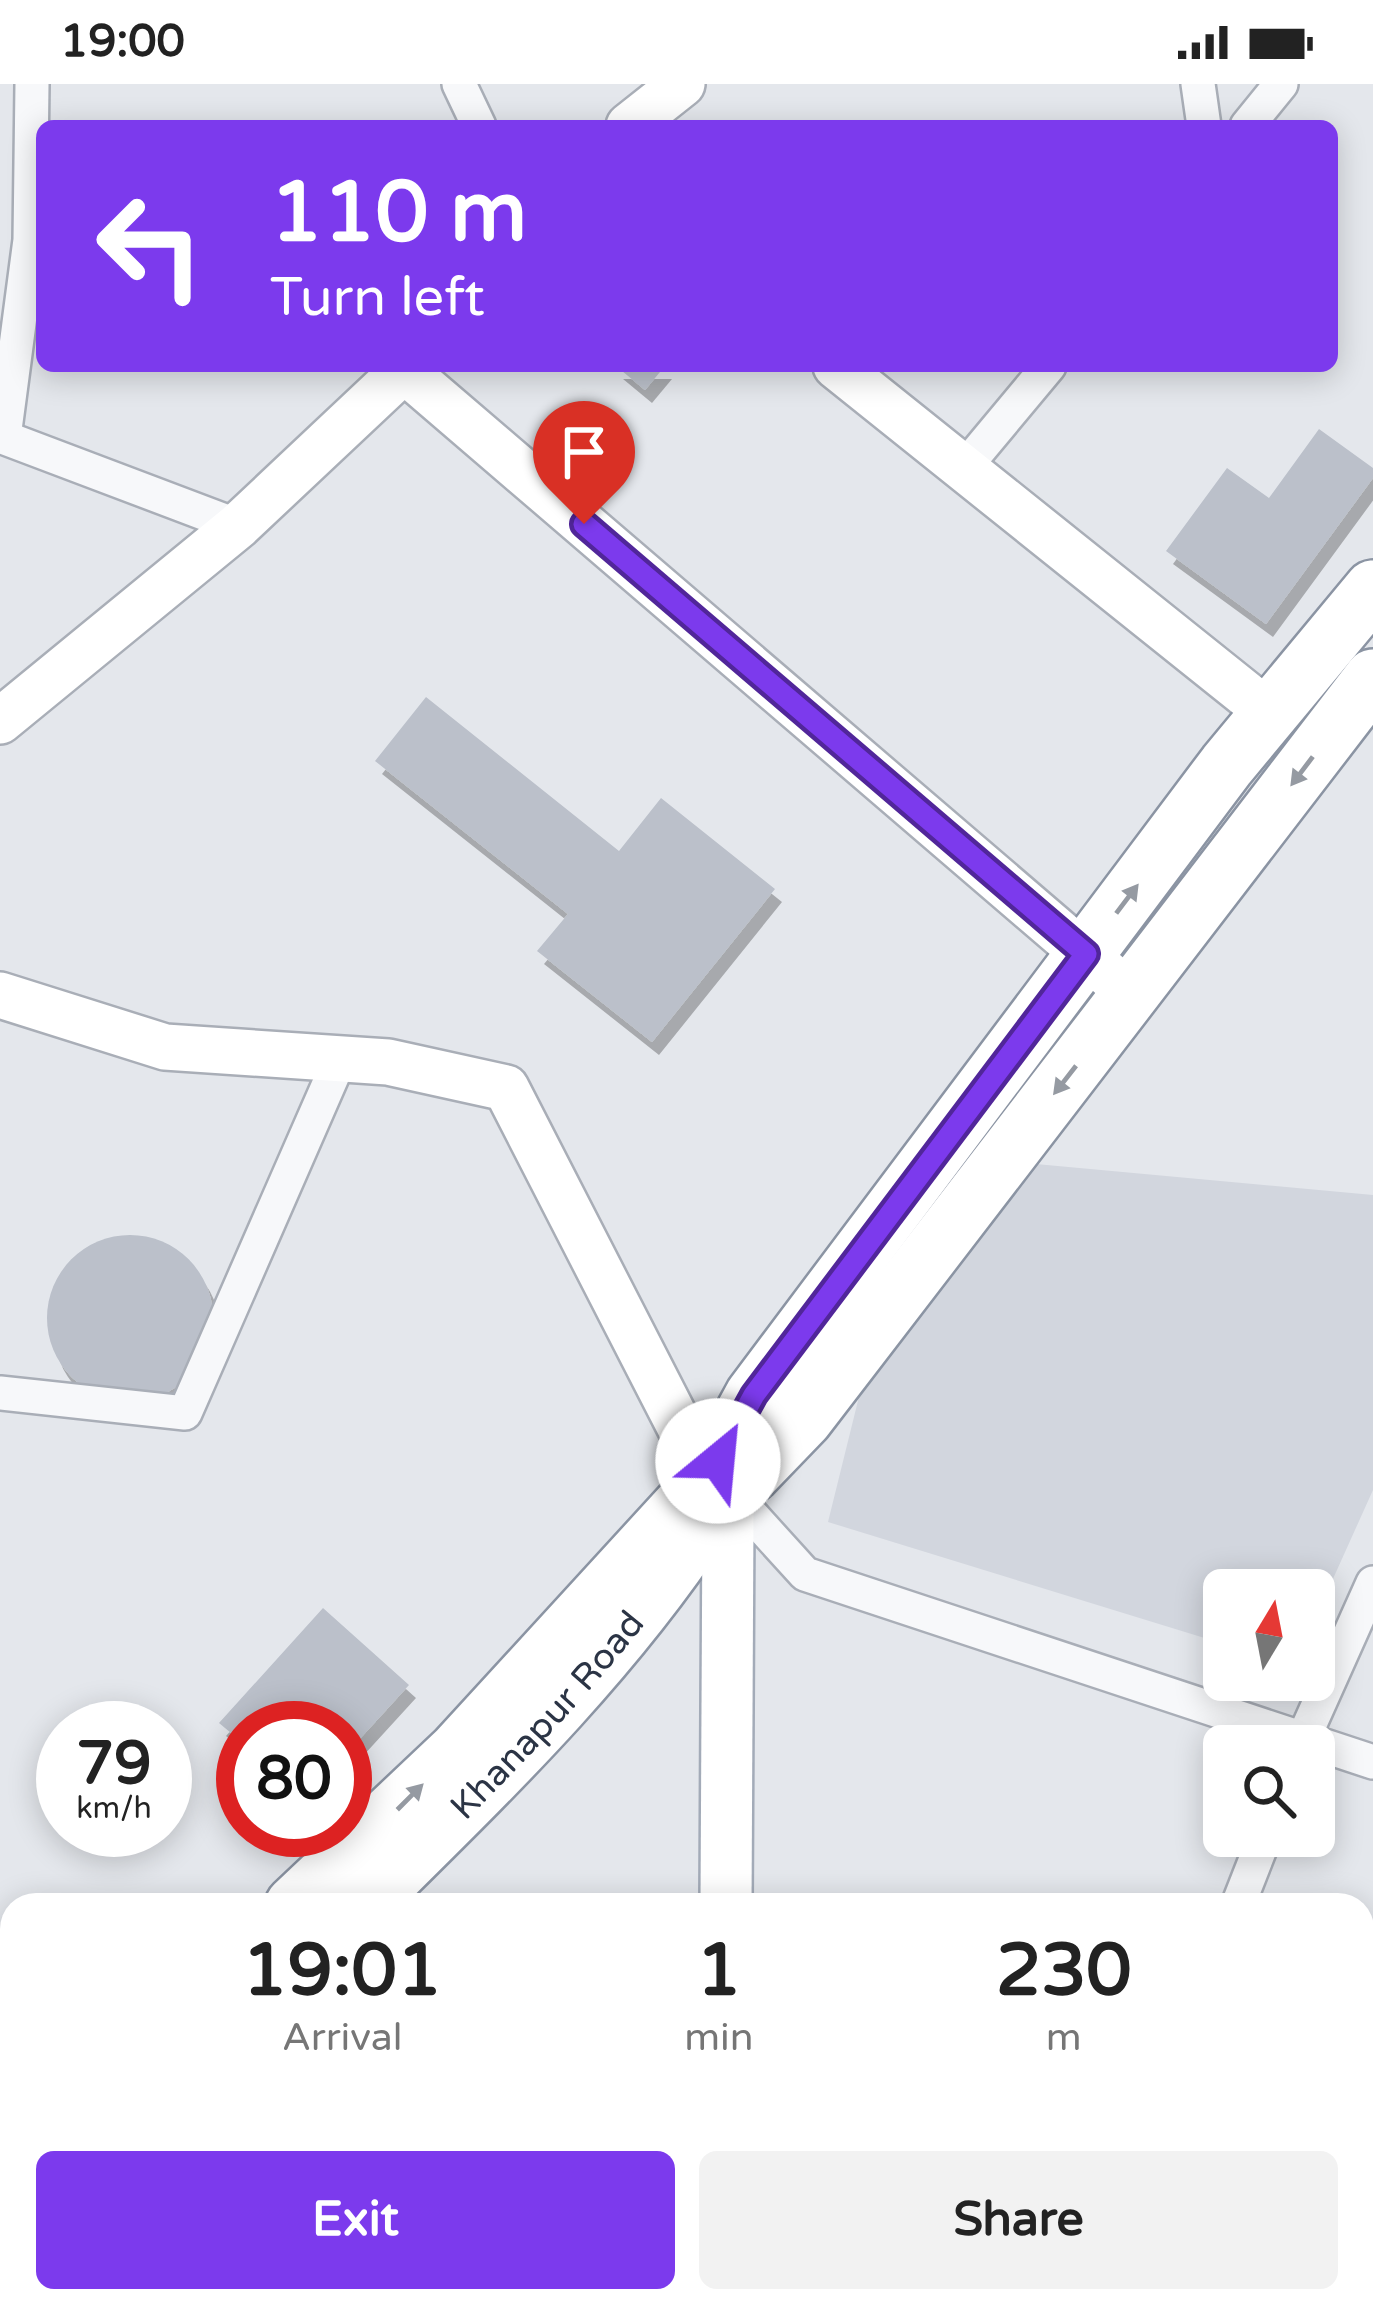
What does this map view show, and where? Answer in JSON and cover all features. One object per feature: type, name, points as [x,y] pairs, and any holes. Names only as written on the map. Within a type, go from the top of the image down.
[{"type":"highway","points":[[722,1490],[754,1395],[1228,765],[1373,589]]},
{"type":"highway","points":[[307,1893],[722,1490],[804,1419],[1373,678]]},
{"type":"highway","name":"Khanapur Road","points":[[376,1893],[516,1754],[647,1608],[722,1490]]},
{"type":"main road","points":[[722,1490],[729,1893]]},
{"type":"street","points":[[32,84],[30,240],[2,436],[238,526]]},
{"type":"street","points":[[459,84],[476,120]]},
{"type":"street","points":[[636,120],[682,84]]},
{"type":"street","points":[[1198,84],[1203,120]]},
{"type":"street","points":[[1252,120],[1281,84]]},
{"type":"street","points":[[0,722],[238,526],[402,372]]},
{"type":"street","points":[[411,372],[1131,994]]},
{"type":"street","points":[[844,372],[1273,716]]},
{"type":"street","points":[[964,468],[1044,372]]},
{"type":"street","points":[[0,995],[165,1047],[388,1063],[506,1088],[722,1490],[805,1574],[1252,1725]]},
{"type":"street","points":[[0,1394],[185,1413],[339,1061]]},
{"type":"street","points":[[1310,1725],[1373,1583]]},
{"type":"street","points":[[1335,1751],[1373,1762]]},
{"type":"street","points":[[1243,1893],[1257,1857]]},
{"type":"shaded area","points":[[1025,1163],[1373,1195],[1373,1490],[1335,1574],[1335,1569],[1203,1569],[1203,1638],[828,1522],[873,1340]]},
{"type":"building","points":[[623,372],[660,372],[645,390]]},
{"type":"building","points":[[1319,429],[1373,468],[1373,478],[1266,624],[1166,551],[1227,468],[1269,498]]},
{"type":"building","points":[[426,697],[619,851],[661,798],[775,889],[652,1042],[537,951],[568,914],[375,761]]},
{"type":"building","points":[[130,1235],[162,1241],[189,1259],[207,1286],[213,1318],[207,1350],[189,1377],[162,1395],[130,1401],[98,1395],[71,1377],[53,1350],[47,1318],[53,1286],[71,1259],[98,1241]]},
{"type":"building","points":[[323,1608],[409,1685],[372,1725],[372,1701],[239,1701]]},
{"type":"route","points":[[584,524],[1086,954],[754,1395],[718,1461]]}]
